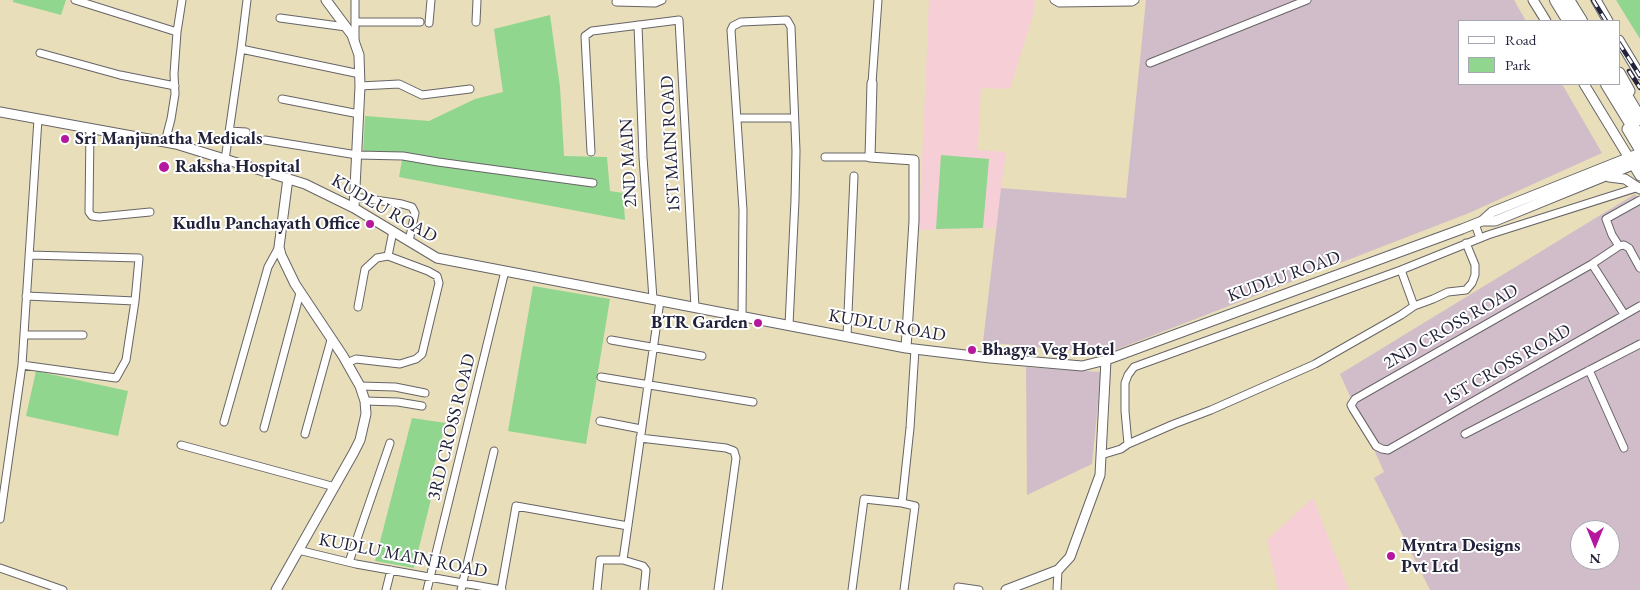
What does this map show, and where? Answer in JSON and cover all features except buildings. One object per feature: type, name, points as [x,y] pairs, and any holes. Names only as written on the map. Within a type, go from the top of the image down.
[{"type":"highway","points":[[1550,0],[1562,20]]},
{"type":"highway","points":[[1556,0],[1568,20]]},
{"type":"highway","points":[[1568,0],[1580,20]]},
{"type":"highway","points":[[1575,0],[1587,20]]},
{"type":"highway","points":[[1620,75],[1640,108]]},
{"type":"highway","points":[[1601,85],[1640,151]]},
{"type":"highway","points":[[1608,85],[1640,138]]},
{"type":"highway","points":[[1620,85],[1640,119]]},
{"type":"street","points":[[75,0],[177,32]]},
{"type":"street","points":[[165,142],[172,119],[175,94],[177,32],[182,0]]},
{"type":"street","points":[[225,160],[246,0]]},
{"type":"street","points":[[326,0],[354,40],[359,56],[360,86],[354,208]]},
{"type":"street","points":[[354,40],[355,0],[359,0]]},
{"type":"street","points":[[429,23],[431,0]]},
{"type":"street","points":[[476,22],[477,0]]},
{"type":"street","points":[[616,2],[655,3],[662,0]]},
{"type":"street","points":[[870,158],[872,83],[878,0]]},
{"type":"street","points":[[1054,0],[1059,3],[1132,2],[1135,0]]},
{"type":"street","points":[[1150,63],[1307,0]]},
{"type":"street","points":[[1533,0],[1545,20]]},
{"type":"street","points":[[1596,0],[1607,20]]},
{"type":"street","points":[[280,18],[346,27]]},
{"type":"street","name":"1ST MAIN ROAD","points":[[638,25],[679,20],[695,307]]},
{"type":"street","points":[[742,316],[743,210],[731,30],[733,26],[741,22],[787,20],[791,27],[796,151],[789,325]]},
{"type":"street","points":[[355,22],[420,22]]},
{"type":"street","points":[[591,152],[585,36],[592,31],[638,25]]},
{"type":"street","name":"2ND MAIN","points":[[622,560],[653,347],[656,300],[643,157],[638,25]]},
{"type":"street","points":[[1620,42],[1640,75]]},
{"type":"street","points":[[241,49],[360,74]]},
{"type":"street","points":[[40,53],[120,76],[175,86]]},
{"type":"street","points":[[360,86],[399,84],[422,95],[470,89]]},
{"type":"street","points":[[1585,85],[1640,176]]},
{"type":"street","points":[[282,99],[359,114]]},
{"type":"street","name":"KUDLU ROAD","points":[[0,112],[176,144],[288,178],[305,184],[354,208],[437,258],[911,348],[990,358],[1082,366],[1106,360],[1478,222],[1492,212],[1633,162]]},
{"type":"street","points":[[738,118],[794,118]]},
{"type":"street","points":[[0,519],[22,365],[38,119]]},
{"type":"street","points":[[90,128],[89,212],[92,216],[99,217],[150,212]]},
{"type":"street","points":[[229,131],[246,132]]},
{"type":"street","points":[[265,140],[357,155],[403,156],[593,183]]},
{"type":"street","name":"KUDLU ROAD","points":[[1478,222],[1495,221],[1606,177],[1633,162],[1640,151]]},
{"type":"street","points":[[825,157],[914,160],[910,428],[902,503]]},
{"type":"street","points":[[847,336],[854,176]]},
{"type":"street","points":[[1606,177],[1625,179],[1639,188]]},
{"type":"street","points":[[224,422],[268,267],[279,247],[288,178]]},
{"type":"street","points":[[1128,444],[1125,382],[1134,367],[1401,270],[1480,238],[1639,188]]},
{"type":"street","points":[[354,197],[412,207],[415,213],[408,241]]},
{"type":"street","points":[[1640,200],[1606,219],[1612,235],[1619,246],[1624,245],[1630,248],[1640,268]]},
{"type":"street","points":[[1478,222],[1480,238]]},
{"type":"street","points":[[388,256],[393,231]]},
{"type":"street","points":[[1101,455],[1121,449],[1128,444],[1315,364],[1414,306],[1448,292],[1466,290],[1474,279],[1476,270],[1466,244]]},
{"type":"street","name":"2ND CROSS ROAD","points":[[1388,450],[1376,446],[1352,409],[1351,405],[1356,399],[1592,264],[1619,246]]},
{"type":"street","points":[[276,590],[360,440],[366,414],[365,401],[360,386],[300,292],[285,266],[279,247]]},
{"type":"street","points":[[22,365],[116,378],[126,360],[139,258],[29,255]]},
{"type":"street","points":[[347,363],[356,359],[400,364],[416,359],[422,354],[439,283],[437,276],[388,256],[377,258],[365,269],[358,307]]},
{"type":"street","points":[[1592,264],[1624,314]]},
{"type":"street","points":[[1401,270],[1414,306]]},
{"type":"street","name":"3RD CROSS ROAD","points":[[427,590],[505,271]]},
{"type":"street","points":[[264,428],[300,292]]},
{"type":"street","points":[[26,296],[135,301]]},
{"type":"street","name":"1ST CROSS ROAD","points":[[1388,450],[1640,306]]},
{"type":"street","points":[[24,335],[83,335]]},
{"type":"street","points":[[304,434],[331,340]]},
{"type":"street","points":[[611,340],[702,356]]},
{"type":"street","points":[[1464,434],[1640,344]]},
{"type":"street","points":[[1006,590],[1058,570],[1071,555],[1100,475],[1106,360]]},
{"type":"street","points":[[1589,370],[1624,448]]},
{"type":"street","points":[[601,377],[753,402]]},
{"type":"street","points":[[360,386],[395,387],[425,393]]},
{"type":"street","points":[[365,401],[398,402],[422,406]]},
{"type":"street","points":[[600,421],[641,429]]},
{"type":"street","points":[[640,438],[726,448],[734,451],[736,458],[718,590]]},
{"type":"street","points":[[349,562],[390,443]]},
{"type":"street","points":[[181,445],[335,487]]},
{"type":"street","points":[[462,587],[494,451]]},
{"type":"street","points":[[852,590],[864,499],[915,506],[904,590]]},
{"type":"street","points":[[501,590],[516,506],[628,526]]},
{"type":"street","name":"KUDLU MAIN ROAD","points":[[298,550],[431,578],[462,587],[501,590]]},
{"type":"street","points":[[597,590],[600,560],[622,560],[643,566],[646,570],[644,590]]},
{"type":"street","points":[[0,568],[46,587],[63,590]]},
{"type":"street","points":[[386,590],[391,570]]},
{"type":"street","points":[[1057,590],[1058,570]]},
{"type":"street","points":[[958,590],[958,587],[979,590]]},
{"type":"shaded area","points":[[929,0],[1035,0],[1034,12],[1010,89],[981,88],[978,150],[1006,152],[996,228],[919,230]]},
{"type":"shaded area","points":[[1146,0],[1514,0],[1525,20],[1458,20],[1458,85],[1563,85],[1602,153],[1469,213],[1105,354],[983,342],[1001,188],[1126,198]]},
{"type":"shaded area","points":[[1635,194],[1640,203],[1640,590],[1430,590],[1374,478],[1384,472],[1340,374]]},
{"type":"shaded area","points":[[1026,367],[1101,372],[1092,464],[1027,495]]},
{"type":"shaded area","points":[[1313,498],[1349,590],[1278,590],[1267,540]]},
{"type":"green space","points":[[13,0],[66,0],[61,15],[13,2]]},
{"type":"green space","points":[[1616,0],[1640,0],[1640,39]]},
{"type":"green space","points":[[550,15],[560,87],[564,156],[607,157],[610,191],[623,193],[625,220],[399,177],[402,160],[363,153],[365,116],[429,121],[475,99],[503,92],[494,29]]},
{"type":"green space","points":[[941,155],[989,159],[983,228],[936,229]]},
{"type":"green space","points":[[533,286],[610,299],[586,444],[508,431]]},
{"type":"green space","points":[[36,371],[128,391],[118,436],[26,416]]},
{"type":"green space","points":[[412,418],[446,423],[426,494],[432,495],[414,568],[375,561]]},
{"type":"railway","points":[[1593,0],[1605,20]]},
{"type":"railway","points":[[1620,45],[1640,76]]},
{"type":"railway","points":[[1629,71],[1640,88]]},
{"type":"place","name":"Sri Manjunatha Medicals","points":[[65,139]]},
{"type":"place","name":"Raksha Hospital","points":[[164,167]]},
{"type":"place","name":"Kudlu Panchayath Office","points":[[370,224]]},
{"type":"place","name":"BTR Garden","points":[[758,323]]},
{"type":"place","name":"Bhagya Veg Hotel","points":[[972,350]]},
{"type":"place","name":"Myntra Designs Pvt Ltd","points":[[1391,556]]}]
